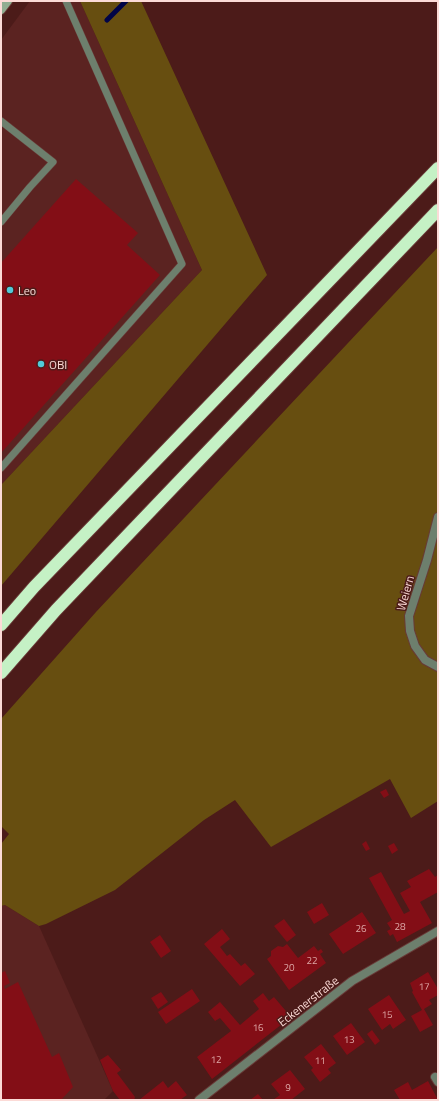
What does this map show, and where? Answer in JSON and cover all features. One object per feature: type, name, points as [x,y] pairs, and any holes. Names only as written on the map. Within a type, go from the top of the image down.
[{"type":"highway","points":[[1,625],[34,587],[438,168]]},
{"type":"highway","points":[[1,673],[56,610],[438,210]]},
{"type":"main road","points":[[1,10],[8,1]]},
{"type":"street","name":"Weiern","points":[[438,517],[427,560],[409,616],[410,631],[415,646],[425,660],[438,667]]},
{"type":"street","name":"Eckenerstraße","points":[[199,1100],[352,981],[438,931]]},
{"type":"lane","points":[[1,468],[182,264],[66,1]]},
{"type":"lane","points":[[1,121],[53,162],[1,222]]},
{"type":"shaded area","points":[[30,1],[80,1],[202,270],[1,485],[1,40]]},
{"type":"shaded area","points":[[80,1],[141,1],[267,275],[1,586],[1,485],[202,270]]},
{"type":"shaded area","points":[[438,247],[438,801],[411,818],[390,779],[271,847],[235,800],[204,820],[115,890],[46,924],[39,926],[5,905],[1,906],[1,844],[9,834],[1,826],[1,719],[96,612]]},
{"type":"shaded area","points":[[5,905],[39,926],[113,1091],[104,1100],[1,1100],[1,906]]},
{"type":"building","name":"OBI","points":[[76,179],[138,233],[127,245],[160,275],[1,453],[1,263]]},
{"type":"building","points":[[386,789],[389,795],[384,798],[380,792]]},
{"type":"building","points":[[366,841],[370,849],[366,851],[362,844]]},
{"type":"building","points":[[394,843],[398,850],[392,854],[388,846]]},
{"type":"building","points":[[429,869],[435,877],[438,875],[438,892],[420,902],[432,923],[397,942],[393,934],[390,936],[387,931],[391,929],[387,923],[392,920],[369,878],[381,872],[404,914],[410,911],[400,893],[411,887],[407,881]]},
{"type":"building","points":[[322,903],[329,915],[314,924],[307,912]]},
{"type":"building","points":[[362,912],[376,933],[343,954],[329,934]]},
{"type":"building","points":[[284,919],[296,935],[287,942],[274,926]]},
{"type":"building","points":[[222,929],[230,939],[220,947],[227,956],[230,954],[241,966],[245,963],[255,974],[240,986],[204,944]]},
{"type":"building","points":[[160,935],[171,951],[161,958],[150,942]]},
{"type":"building","points":[[287,944],[298,958],[314,946],[318,951],[321,949],[323,952],[320,954],[326,963],[289,990],[267,959],[271,956],[271,951],[278,946],[283,947]]},
{"type":"building","points":[[5,971],[10,983],[4,986],[5,989],[18,982],[52,1057],[59,1053],[73,1087],[61,1100],[1,1100],[1,973]]},
{"type":"building","points":[[428,972],[438,989],[438,995],[429,1000],[432,1004],[424,1009],[433,1025],[420,1032],[411,1016],[422,1010],[412,992],[410,983]]},
{"type":"building","points":[[192,989],[200,1001],[166,1024],[158,1012]]},
{"type":"building","points":[[161,992],[168,1002],[158,1009],[151,998]]},
{"type":"building","points":[[263,993],[269,1001],[274,997],[291,1017],[212,1079],[197,1057],[231,1031],[220,1018],[215,1021],[208,1012],[220,1002],[240,1025],[259,1009],[253,1001]]},
{"type":"building","points":[[389,995],[406,1020],[393,1029],[390,1024],[382,1030],[368,1009]]},
{"type":"building","points":[[351,1023],[365,1042],[347,1055],[333,1036]]},
{"type":"building","points":[[372,1030],[380,1041],[375,1045],[367,1034]]},
{"type":"building","points":[[321,1044],[336,1063],[328,1069],[331,1073],[320,1082],[311,1070],[313,1068],[304,1057]]},
{"type":"building","points":[[108,1055],[121,1070],[117,1073],[135,1097],[134,1100],[120,1100],[113,1091],[100,1060]]},
{"type":"building","points":[[290,1070],[305,1089],[291,1100],[273,1100],[280,1095],[271,1084]]},
{"type":"building","points":[[163,1081],[168,1088],[176,1081],[187,1095],[180,1100],[139,1100]]},
{"type":"building","points":[[428,1081],[438,1100],[400,1100],[394,1090],[408,1082],[412,1090]]},
{"type":"building","points":[[258,1094],[263,1100],[250,1100]]},
{"type":"waterway","points":[[107,20],[126,1]]},
{"type":"place","name":"Leo","points":[[10,290]]},
{"type":"place","name":"OBI","points":[[41,364]]}]
